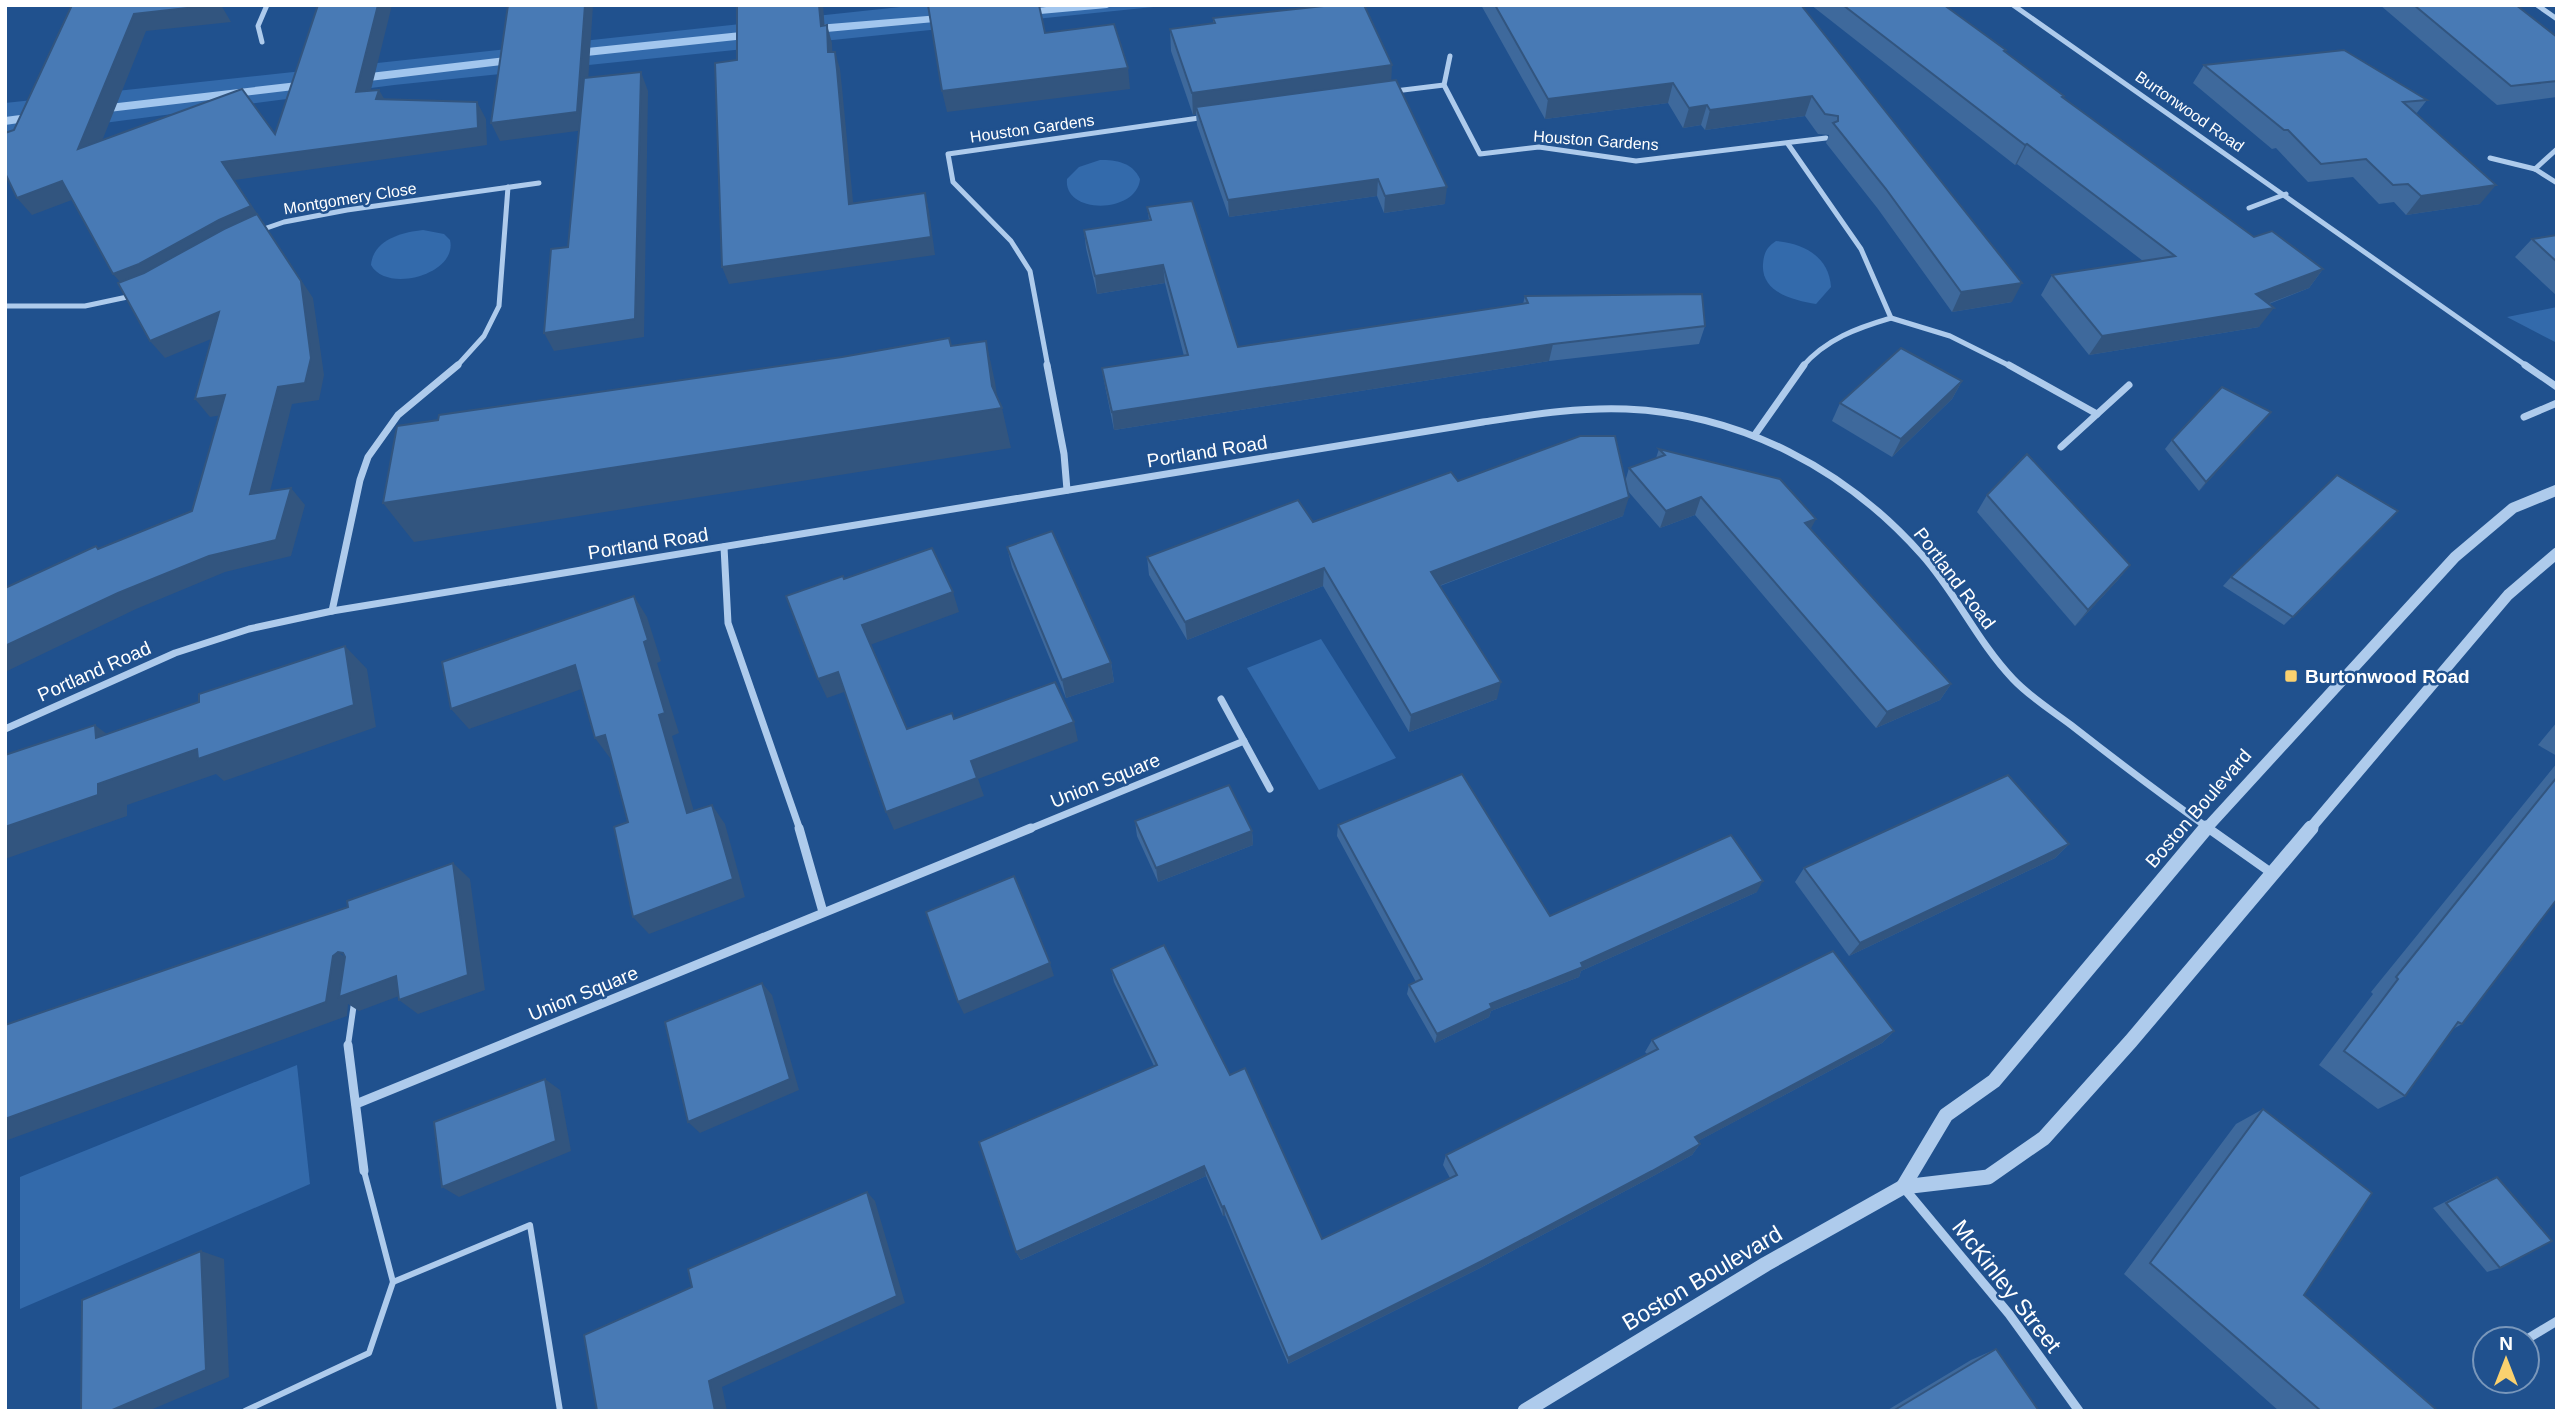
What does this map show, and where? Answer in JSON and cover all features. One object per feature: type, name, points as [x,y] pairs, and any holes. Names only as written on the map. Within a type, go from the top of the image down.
[{"type":"street","points":[[261,42],[258,26],[267,5]]},
{"type":"street","name":"Burtonwood Road","points":[[2013,5],[2286,194],[2557,387]]},
{"type":"street","points":[[2538,5],[2557,19]]},
{"type":"street","points":[[1392,91],[1444,85],[1450,56]]},
{"type":"street","name":"Houston Gardens","points":[[1444,85],[1480,154],[1539,147],[1604,158],[1647,160],[1826,138]]},
{"type":"street","name":"Houston Gardens","points":[[1068,490],[1030,271],[1011,241],[953,182],[948,154],[1218,115]]},
{"type":"street","points":[[1788,144],[1861,249],[1891,318]]},
{"type":"street","points":[[2535,169],[2557,149]]},
{"type":"street","points":[[2490,158],[2535,169],[2557,183]]},
{"type":"street","name":"Montgomery Close","points":[[248,235],[284,222],[317,215],[538,183]]},
{"type":"street","points":[[332,611],[360,480],[368,457],[398,415],[467,357],[484,335],[499,306],[508,187]]},
{"type":"street","points":[[2249,208],[2286,194]]},
{"type":"street","points":[[5,306],[97,306],[144,291]]},
{"type":"street","points":[[1754,436],[1799,367],[1826,341],[1858,326],[1891,318],[1950,335],[1979,348],[2097,414]]},
{"type":"street","points":[[2061,447],[2129,385]]},
{"type":"street","points":[[2524,417],[2557,403]]},
{"type":"street","name":"Portland Road","points":[[5,729],[175,653],[249,629],[332,611],[1436,429],[1569,411],[1629,409],[1705,421],[1754,436],[1809,461],[1886,517],[1925,558],[2011,678],[2273,874]]},
{"type":"street","name":"Boston Boulevard","points":[[1903,1187],[1945,1115],[1994,1081],[2207,827],[2455,557],[2513,508],[2557,490]]},
{"type":"street","points":[[724,547],[724,598],[728,623],[801,834],[823,912]]},
{"type":"street","name":"Boston Boulevard","points":[[1525,1411],[1766,1264],[1903,1187],[1988,1177],[2044,1138],[2273,874],[2508,595],[2557,553]]},
{"type":"street","points":[[1221,699],[1270,789]]},
{"type":"street","name":"Union Square","points":[[356,1104],[1244,741]]},
{"type":"street","points":[[348,1045],[364,1171]]},
{"type":"street","name":"McKinley Street","points":[[1903,1187],[2009,1314],[2078,1411]]},
{"type":"street","points":[[2541,1331],[2557,1321]]},
{"type":"lane","points":[[348,1045],[355,996]]},
{"type":"lane","points":[[245,1411],[369,1353],[393,1282],[364,1171]]},
{"type":"lane","points":[[393,1282],[530,1225],[560,1411]]},
{"type":"shaded area","points":[[919,5],[1173,5],[394,85],[5,136],[5,103]]},
{"type":"shaded area","points":[[1100,160],[1123,163],[1133,169],[1140,179],[1136,191],[1127,199],[1101,206],[1076,199],[1069,191],[1067,179],[1079,167]]},
{"type":"shaded area","points":[[423,230],[444,234],[450,240],[450,252],[433,270],[405,279],[391,278],[379,274],[371,265],[373,256],[383,243],[398,235]]},
{"type":"shaded area","points":[[1776,241],[1796,245],[1813,253],[1826,267],[1831,287],[1816,304],[1780,293],[1767,282],[1764,256]]},
{"type":"shaded area","points":[[2557,307],[2557,343],[2507,317]]},
{"type":"shaded area","points":[[1321,639],[1396,758],[1319,790],[1247,668]]},
{"type":"shaded area","points":[[297,1065],[310,1184],[20,1309],[20,1177]]},
{"type":"building","points":[[72,5],[214,5],[134,14],[78,149],[242,89],[275,134],[318,5],[378,5],[356,92],[379,90],[376,99],[477,102],[478,128],[222,162],[251,206],[219,220],[139,264],[113,274],[62,181],[17,198],[5,173],[5,133],[14,130]]},
{"type":"building","points":[[508,5],[585,5],[577,112],[491,123]]},
{"type":"building","points":[[737,5],[819,5],[821,26],[827,25],[828,52],[835,52],[849,204],[925,193],[931,237],[722,267],[715,63],[737,60]]},
{"type":"building","points":[[928,5],[1039,5],[1045,33],[1114,24],[1128,68],[942,91]]},
{"type":"building","points":[[1333,5],[1364,5],[1392,65],[1192,93],[1170,29],[1215,23],[1213,18]]},
{"type":"building","points":[[1495,5],[1801,5],[2022,283],[1961,292],[1886,189],[1833,123],[1838,121],[1838,116],[1825,114],[1812,96],[1710,110],[1707,105],[1689,108],[1673,83],[1548,99]]},
{"type":"building","points":[[1843,5],[1944,5],[2006,50],[2004,51],[2064,96],[2062,97],[2254,237],[2272,231],[2323,269],[2256,294],[2274,308],[2102,336],[2052,275],[2175,256]]},
{"type":"building","points":[[2414,5],[2516,5],[2557,37],[2557,81],[2511,86]]},
{"type":"building","points":[[2344,50],[2427,100],[2403,102],[2496,185],[2421,196],[2408,184],[2393,185],[2366,159],[2321,164],[2288,130],[2284,130],[2204,65]]},
{"type":"building","points":[[641,72],[635,319],[544,333],[551,249],[568,247],[584,78]]},
{"type":"building","points":[[1396,80],[1447,187],[1385,196],[1378,179],[1228,200],[1196,107]]},
{"type":"building","points":[[1192,201],[1238,347],[1528,303],[1525,296],[1702,294],[1705,326],[1553,344],[1112,412],[1102,368],[1188,355],[1163,265],[1095,276],[1084,230],[1151,220],[1147,207]]},
{"type":"building","points":[[257,214],[301,281],[311,358],[305,383],[278,387],[250,494],[291,488],[276,540],[209,556],[118,593],[5,646],[5,588],[96,546],[98,549],[192,511],[225,395],[195,399],[219,312],[150,341],[118,283],[144,273]]},
{"type":"building","points":[[2557,235],[2557,262],[2532,239]]},
{"type":"building","points":[[949,338],[951,346],[986,341],[992,386],[1002,408],[383,503],[397,426],[438,420],[439,415],[842,357]]},
{"type":"building","points":[[1901,348],[1962,381],[1901,439],[1840,403]]},
{"type":"building","points":[[2222,387],[2271,412],[2206,482],[2172,440]]},
{"type":"building","points":[[1580,436],[1615,436],[1629,497],[1431,572],[1501,682],[1411,715],[1324,568],[1185,622],[1147,557],[1298,500],[1313,522],[1451,472],[1458,481]]},
{"type":"building","points":[[1659,449],[1780,479],[1816,519],[1805,523],[1951,684],[1887,712],[1701,497],[1666,511],[1629,468],[1665,455]]},
{"type":"building","points":[[2027,454],[2130,565],[2088,610],[1987,495]]},
{"type":"building","points":[[2337,475],[2398,511],[2293,617],[2231,577]]},
{"type":"building","points":[[1052,531],[1111,663],[1062,680],[1007,547]]},
{"type":"building","points":[[932,548],[953,592],[862,625],[907,729],[952,713],[954,719],[1055,682],[1074,722],[971,761],[977,778],[886,812],[838,672],[818,679],[786,596]]},
{"type":"building","points":[[634,596],[648,640],[644,642],[665,713],[659,715],[687,813],[712,805],[733,879],[633,917],[614,827],[628,822],[605,735],[595,738],[575,665],[451,709],[442,662]]},
{"type":"building","points":[[345,646],[354,705],[198,759],[197,749],[98,784],[98,795],[5,827],[5,755],[95,725],[96,738],[199,702],[199,694]]},
{"type":"building","points":[[1462,774],[1550,916],[1731,835],[1763,881],[1581,963],[1583,967],[1490,1004],[1492,1008],[1437,1034],[1409,985],[1422,979],[1338,825]]},
{"type":"building","points":[[2008,775],[2069,844],[1860,943],[1804,868]]},
{"type":"building","points":[[2557,777],[2557,899],[2462,1024],[2458,1022],[2405,1096],[2344,1051],[2398,979],[2396,977]]},
{"type":"building","points":[[1229,785],[1252,831],[1156,868],[1135,821]]},
{"type":"building","points":[[453,863],[468,975],[399,1000],[396,976],[339,997],[345,957],[338,952],[333,956],[326,1002],[5,1119],[5,1025],[348,907],[347,901]]},
{"type":"building","points":[[1014,876],[1050,963],[958,1002],[926,912]]},
{"type":"building","points":[[1164,945],[1230,1075],[1245,1068],[1322,1239],[1457,1175],[1446,1155],[1658,1049],[1652,1040],[1833,951],[1894,1031],[1695,1137],[1700,1144],[1652,1171],[1484,1260],[1288,1358],[1224,1206],[1222,1207],[1204,1166],[1016,1252],[979,1142],[1157,1065],[1111,969]]},
{"type":"building","points":[[762,983],[790,1079],[688,1122],[665,1022]]},
{"type":"building","points":[[545,1079],[556,1141],[442,1187],[434,1122]]},
{"type":"building","points":[[2263,1109],[2372,1193],[2304,1295],[2438,1411],[2321,1411],[2150,1263]]},
{"type":"building","points":[[2497,1177],[2552,1241],[2500,1268],[2446,1203]]},
{"type":"building","points":[[867,1192],[897,1296],[709,1381],[715,1411],[597,1411],[584,1335],[692,1287],[688,1269]]},
{"type":"building","points":[[201,1251],[206,1370],[110,1411],[81,1411],[82,1300]]},
{"type":"building","points":[[1996,1349],[2039,1411],[1893,1411]]},
{"type":"waterway","points":[[1018,13],[1107,5]]},
{"type":"waterway","points":[[805,30],[952,18]]},
{"type":"waterway","points":[[568,54],[760,34]]},
{"type":"waterway","points":[[353,79],[523,59]]},
{"type":"waterway","points":[[92,110],[315,84]]},
{"type":"waterway","points":[[5,121],[43,116]]},
{"type":"place","name":"Burtonwood Road","points":[[2291,676]]}]
